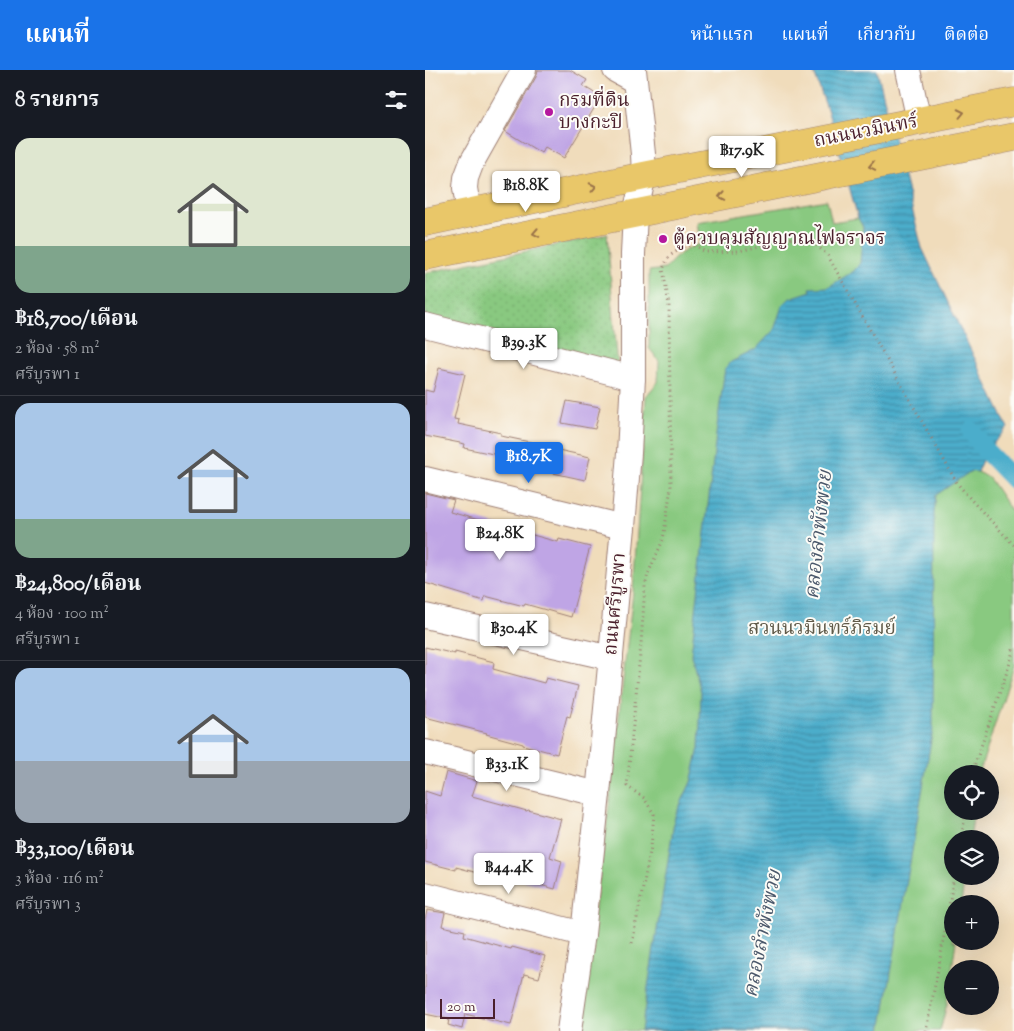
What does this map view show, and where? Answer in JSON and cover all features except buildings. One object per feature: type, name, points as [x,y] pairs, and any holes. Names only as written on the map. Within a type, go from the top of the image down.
[{"type":"main road","name":"ถนนนวมินทร์","points":[[425,222],[1014,102]]},
{"type":"main road","name":"ถนนนวมินทร์","points":[[425,256],[1014,137]]},
{"type":"street","points":[[469,213],[465,188],[466,178],[472,162],[524,70]]},
{"type":"street","points":[[907,124],[908,70]]},
{"type":"street","name":"ถนนศรีบูรพา","points":[[569,1031],[583,934],[598,794],[623,527],[633,378],[633,254],[635,213],[644,176],[643,154],[628,74]]},
{"type":"street","points":[[425,324],[633,378]]},
{"type":"street","points":[[425,479],[623,527]]},
{"type":"street","points":[[425,616],[611,658]]},
{"type":"street","points":[[425,752],[598,794]]},
{"type":"street","points":[[425,894],[583,934]]},
{"type":"path","points":[[632,943],[651,847],[653,814],[644,798],[627,786],[645,586],[647,574],[663,540],[671,487],[669,305],[663,269],[667,260],[683,247],[695,245],[705,252],[739,251],[802,236],[809,237],[828,256],[839,274],[957,483],[1014,545]]},
{"type":"path","points":[[975,765],[1010,663],[1014,646]]},
{"type":"path","points":[[926,1031],[953,885]]},
{"type":"green space","name":"สวนนวมินทร์ภิรมย์","points":[[827,200],[832,222],[858,218],[863,227],[861,263],[977,472],[989,478],[1014,515],[1014,666],[982,765],[944,765],[944,820],[973,820],[971,830],[944,830],[944,885],[964,885],[962,895],[944,895],[944,950],[955,950],[953,960],[944,960],[944,1015],[940,1031],[577,1031],[606,831],[633,592],[646,396],[658,382],[659,361],[649,348],[649,271],[665,269],[681,254],[700,244],[697,222]]},
{"type":"green space","points":[[607,234],[618,369],[425,319],[425,273]]},
{"type":"water","name":"สวนนวมินทร์ภิรมย์","points":[[813,70],[877,70],[922,248],[1008,428],[986,451],[977,472],[971,471],[936,495],[934,513],[933,729],[881,1031],[641,1031],[675,816],[691,782],[699,748],[701,692],[691,655],[725,368],[731,362],[755,350],[774,330],[782,306],[790,298],[811,291],[810,288],[828,287],[854,271],[860,263],[863,227],[858,218],[828,112]]},
{"type":"waterway","points":[[971,431],[986,451],[1014,480]]},
{"type":"place","name":"กรมที่ดิน บางกะปิ","points":[[549,112]]},
{"type":"place","name":"ตู้ควบคุมสัญญาณไฟจราจร","points":[[663,239]]},
{"type":"water label","name":"คลองลำพังพวย","points":[[820,535]]},
{"type":"water label","name":"คลองลำพังพวย","points":[[764,934]]}]
